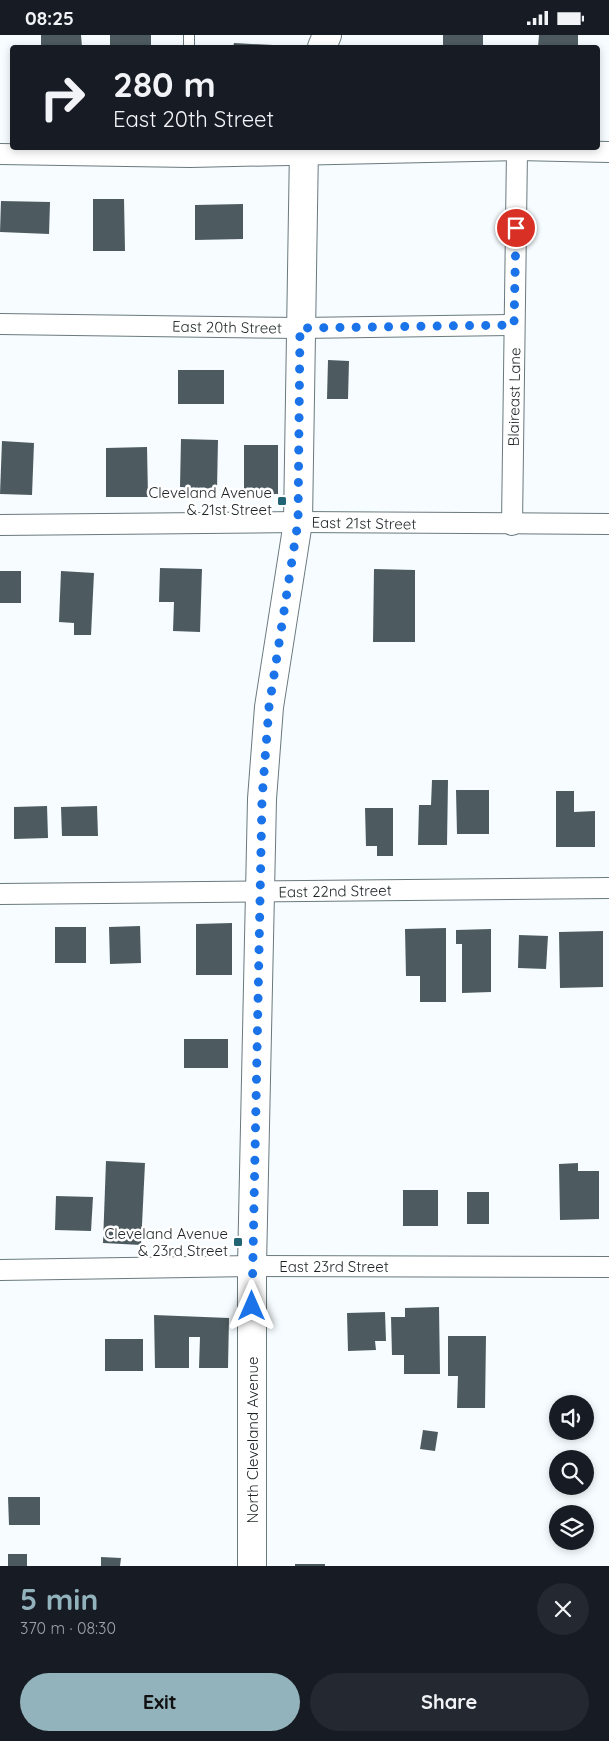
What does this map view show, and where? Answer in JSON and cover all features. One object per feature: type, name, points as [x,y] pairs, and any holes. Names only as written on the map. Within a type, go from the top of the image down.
[{"type":"street","points":[[0,154],[517,150],[609,152]]},
{"type":"street","name":"Blaireast Lane","points":[[512,525],[517,150]]},
{"type":"street","name":"North Cleveland Avenue","points":[[252,1566],[252,1266],[262,799],[269,707],[298,522],[303,151]]},
{"type":"street","name":"East 20th Street","points":[[0,324],[300,328],[514,325]]},
{"type":"street","name":"East 21st Street","points":[[0,525],[298,522],[512,525],[609,524]]},
{"type":"street","name":"East 22nd Street","points":[[0,894],[609,888]]},
{"type":"street","name":"East 23rd Street","points":[[0,1270],[252,1266],[609,1267]]},
{"type":"building","points":[[41,35],[81,35],[82,45],[41,45]]},
{"type":"building","points":[[110,35],[151,35],[151,45],[110,45]]},
{"type":"building","points":[[443,35],[483,35],[483,45],[443,45]]},
{"type":"building","points":[[539,35],[578,35],[578,45],[538,45]]},
{"type":"building","points":[[234,43],[273,45],[234,45]]},
{"type":"building","points":[[93,199],[124,199],[125,251],[93,251]]},
{"type":"building","points":[[1,201],[50,202],[49,234],[0,232]]},
{"type":"building","points":[[243,204],[243,239],[195,240],[195,205]]},
{"type":"building","points":[[328,360],[349,361],[348,399],[327,399]]},
{"type":"building","points":[[178,370],[224,370],[224,404],[178,404]]},
{"type":"building","points":[[181,439],[218,440],[217,489],[180,487]]},
{"type":"building","points":[[2,441],[34,443],[32,495],[0,494]]},
{"type":"building","points":[[244,445],[278,445],[278,494],[244,494]]},
{"type":"building","points":[[147,447],[148,497],[106,497],[106,448]]},
{"type":"building","points":[[160,568],[202,569],[200,632],[173,631],[174,602],[159,602]]},
{"type":"building","points":[[374,569],[415,570],[415,642],[373,642]]},
{"type":"building","points":[[0,571],[21,571],[21,603],[0,603]]},
{"type":"building","points":[[61,571],[94,573],[91,635],[74,635],[74,623],[59,622]]},
{"type":"building","points":[[432,780],[448,780],[447,845],[418,845],[419,805],[431,805]]},
{"type":"building","points":[[456,790],[489,790],[489,834],[457,834]]},
{"type":"building","points":[[556,791],[574,791],[574,812],[595,811],[595,847],[556,847]]},
{"type":"building","points":[[47,806],[48,838],[14,839],[14,807]]},
{"type":"building","points":[[97,806],[98,836],[62,836],[61,807]]},
{"type":"building","points":[[365,808],[393,808],[393,856],[377,856],[377,846],[366,846]]},
{"type":"building","points":[[232,923],[232,975],[196,975],[196,924]]},
{"type":"building","points":[[140,926],[141,963],[110,964],[109,927]]},
{"type":"building","points":[[55,927],[86,927],[86,963],[55,963]]},
{"type":"building","points":[[446,928],[446,1002],[420,1002],[420,976],[406,976],[405,929]]},
{"type":"building","points":[[491,929],[491,992],[462,993],[462,944],[456,944],[456,930]]},
{"type":"building","points":[[603,931],[603,987],[560,988],[559,932]]},
{"type":"building","points":[[519,935],[548,936],[546,969],[518,968]]},
{"type":"building","points":[[184,1039],[228,1039],[228,1068],[184,1068]]},
{"type":"building","points":[[106,1161],[145,1163],[141,1245],[103,1243]]},
{"type":"building","points":[[578,1163],[578,1171],[599,1171],[599,1219],[560,1220],[559,1164]]},
{"type":"building","points":[[403,1190],[438,1190],[438,1226],[403,1226]]},
{"type":"building","points":[[467,1192],[489,1192],[489,1224],[467,1224]]},
{"type":"building","points":[[56,1196],[93,1197],[91,1231],[55,1230]]},
{"type":"building","points":[[439,1307],[440,1374],[404,1374],[404,1355],[392,1355],[391,1317],[405,1317],[405,1308]]},
{"type":"building","points":[[385,1312],[386,1341],[375,1341],[376,1350],[348,1351],[347,1313]]},
{"type":"building","points":[[154,1315],[229,1318],[228,1368],[199,1368],[200,1337],[189,1337],[189,1368],[155,1368]]},
{"type":"building","points":[[448,1336],[486,1336],[485,1408],[457,1408],[458,1376],[448,1376]]},
{"type":"building","points":[[105,1339],[143,1339],[143,1371],[105,1371]]},
{"type":"building","points":[[423,1430],[438,1432],[435,1451],[420,1449]]},
{"type":"building","points":[[8,1497],[40,1497],[40,1525],[9,1525]]},
{"type":"building","points":[[8,1554],[27,1554],[27,1566],[8,1566]]},
{"type":"building","points":[[101,1557],[121,1558],[120,1566],[101,1566]]},
{"type":"building","points":[[295,1564],[325,1564],[325,1566],[295,1566]]},
{"type":"place","name":"Cleveland Avenue & 21st Street","points":[[282,501]]},
{"type":"place","name":"Cleveland Avenue & 23rd Street","points":[[238,1242]]},
{"type":"route","points":[[252,1306],[262,799],[269,707],[298,522],[300,328],[514,325],[516,228]]}]
